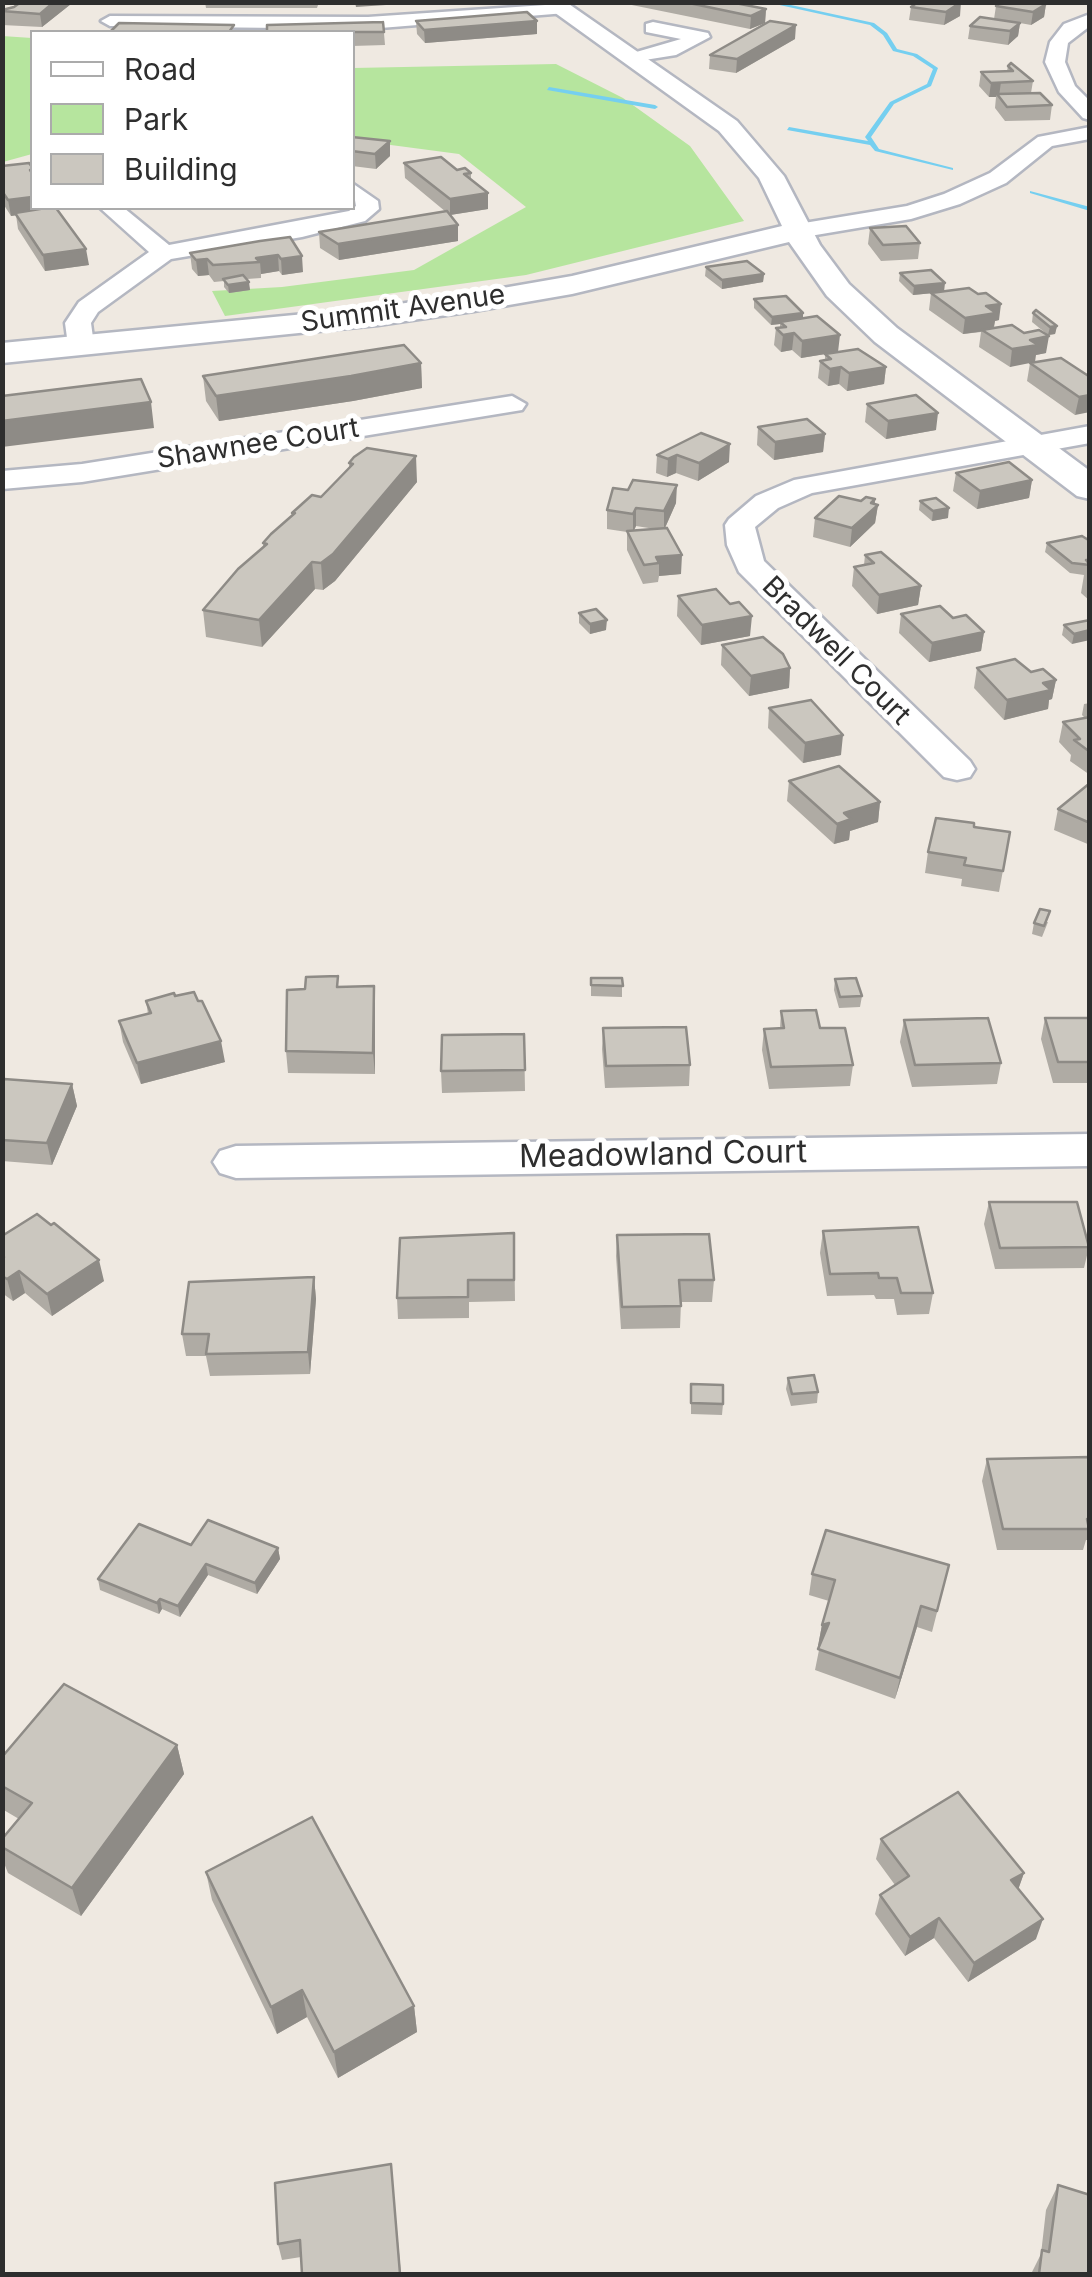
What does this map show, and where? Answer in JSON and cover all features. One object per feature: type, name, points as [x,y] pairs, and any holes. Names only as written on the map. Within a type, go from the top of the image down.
[{"type":"street","points":[[110,21],[350,23],[555,6],[712,114],[742,140],[772,176],[820,268],[858,311],[1090,488]]},
{"type":"street","points":[[1090,19],[1071,28],[1056,50],[1054,62],[1066,88],[1090,114]]},
{"type":"street","points":[[634,60],[702,37],[653,28]]},
{"type":"street","points":[[1066,88],[1090,88]]},
{"type":"street","points":[[798,232],[911,212],[952,199],[998,178],[1045,142],[1090,133]]},
{"type":"street","points":[[81,345],[78,323],[88,306],[164,253],[302,230],[357,216],[368,210],[367,201],[355,192]]},
{"type":"street","points":[[113,210],[164,253]]},
{"type":"street","name":"Summit Avenue","points":[[2,353],[378,316],[474,302],[572,285],[798,232]]},
{"type":"street","name":"Shawnee Court","points":[[2,480],[68,475],[512,404]]},
{"type":"street","points":[[1029,443],[1090,434]]},
{"type":"street","name":"Bradwell Court","points":[[957,770],[750,565],[740,525],[768,502],[804,486],[1029,443]]},
{"type":"street","name":"Meadowland Court","points":[[236,1162],[1090,1150]]},
{"type":"green space","points":[[2,36],[30,38],[30,155],[3,162]]},
{"type":"green space","points":[[556,64],[623,98],[690,146],[744,221],[526,275],[225,316],[212,291],[282,287],[414,270],[526,207],[459,154],[355,140],[355,68]]},
{"type":"building","points":[[21,2],[54,2],[40,14],[2,11]]},
{"type":"building","points":[[684,2],[730,2],[766,9],[751,16]]},
{"type":"building","points":[[918,2],[961,2],[946,12],[911,7]]},
{"type":"building","points":[[1001,2],[1046,4],[1033,12],[996,6]]},
{"type":"building","points":[[527,12],[537,21],[424,30],[416,21]]},
{"type":"building","points":[[980,17],[1020,23],[1010,31],[970,26]]},
{"type":"building","points":[[770,21],[796,25],[737,59],[710,55]]},
{"type":"building","points":[[383,22],[384,32],[267,30],[267,25]]},
{"type":"building","points":[[119,23],[234,25],[230,30],[112,30]]},
{"type":"building","points":[[1011,63],[1033,81],[991,83],[981,72],[1013,71],[1008,66]]},
{"type":"building","points":[[1040,93],[1052,105],[1007,107],[997,94]]},
{"type":"building","points":[[355,137],[390,141],[375,154],[355,151]]},
{"type":"building","points":[[441,157],[457,170],[465,168],[471,173],[464,174],[488,193],[450,199],[404,163]]},
{"type":"building","points":[[29,163],[30,197],[8,200],[2,191],[2,166]]},
{"type":"building","points":[[57,210],[86,249],[43,255],[15,213]]},
{"type":"building","points":[[447,211],[458,225],[338,244],[319,232]]},
{"type":"building","points":[[906,226],[920,243],[883,245],[870,228]]},
{"type":"building","points":[[290,237],[302,256],[281,259],[278,255],[256,258],[260,262],[213,265],[207,259],[196,260],[190,253],[260,241]]},
{"type":"building","points":[[747,261],[764,274],[722,280],[706,267]]},
{"type":"building","points":[[931,270],[945,283],[914,286],[900,273]]},
{"type":"building","points":[[243,275],[249,282],[228,285],[223,279]]},
{"type":"building","points":[[969,288],[978,294],[986,293],[1001,304],[986,306],[996,313],[965,318],[931,293]]},
{"type":"building","points":[[786,296],[803,313],[772,317],[754,299]]},
{"type":"building","points":[[1036,310],[1057,326],[1050,327],[1033,313]]},
{"type":"building","points":[[817,316],[840,335],[802,341],[794,333],[783,335],[776,328],[786,327],[780,322]]},
{"type":"building","points":[[1012,325],[1024,333],[1039,330],[1049,336],[1030,340],[1038,345],[1012,349],[982,330]]},
{"type":"building","points":[[404,345],[421,363],[216,396],[203,376]]},
{"type":"building","points":[[858,349],[886,367],[849,373],[841,367],[830,369],[820,361],[831,359],[825,354]]},
{"type":"building","points":[[1061,358],[1090,377],[1090,395],[1079,397],[1030,363]]},
{"type":"building","points":[[141,379],[151,402],[2,421],[2,396]]},
{"type":"building","points":[[916,395],[938,413],[888,421],[867,404]]},
{"type":"building","points":[[807,419],[825,434],[775,442],[758,427]]},
{"type":"building","points":[[701,433],[730,444],[699,463],[677,455],[668,459],[657,455]]},
{"type":"building","points":[[367,448],[416,456],[333,554],[321,563],[312,562],[259,620],[203,610],[292,513],[312,495],[321,497],[353,464],[349,463],[354,457]]},
{"type":"building","points":[[1009,462],[1032,480],[980,491],[956,473]]},
{"type":"building","points":[[633,480],[677,485],[664,511],[636,508],[633,514],[607,510],[613,488],[628,490]]},
{"type":"building","points":[[839,496],[861,501],[866,497],[875,499],[871,503],[878,505],[852,528],[815,518]]},
{"type":"building","points":[[936,498],[949,508],[933,511],[920,501]]},
{"type":"building","points":[[667,528],[682,555],[656,557],[659,563],[644,565],[627,531]]},
{"type":"building","points":[[1082,536],[1090,541],[1090,560],[1086,560],[1090,565],[1072,563],[1047,543]]},
{"type":"building","points":[[881,552],[921,586],[879,595],[854,567],[874,563],[865,555]]},
{"type":"building","points":[[716,589],[730,604],[739,602],[752,616],[702,625],[678,596]]},
{"type":"building","points":[[940,606],[953,618],[966,615],[984,632],[932,643],[901,614]]},
{"type":"building","points":[[596,609],[607,620],[590,624],[579,613]]},
{"type":"building","points":[[1090,620],[1090,630],[1074,634],[1064,625]]},
{"type":"building","points":[[763,637],[783,654],[790,668],[751,676],[722,645]]},
{"type":"building","points":[[1015,659],[1031,672],[1043,669],[1056,680],[1043,683],[1051,690],[1007,700],[977,668]]},
{"type":"building","points":[[811,700],[843,735],[805,743],[769,708]]},
{"type":"building","points":[[1090,717],[1090,752],[1074,740],[1080,739],[1063,722]]},
{"type":"building","points":[[839,766],[880,802],[844,813],[851,819],[837,824],[789,781]]},
{"type":"building","points":[[1090,783],[1090,823],[1058,809]]},
{"type":"building","points":[[936,818],[1010,832],[1003,871],[964,865],[966,858],[928,852]]},
{"type":"building","points":[[1040,909],[1050,911],[1044,926],[1034,923]]},
{"type":"building","points":[[338,976],[337,987],[374,986],[373,1053],[286,1051],[287,990],[305,989],[306,977]]},
{"type":"building","points":[[591,978],[622,978],[623,986],[591,985]]},
{"type":"building","points":[[856,978],[862,996],[840,997],[835,979]]},
{"type":"building","points":[[194,992],[221,1041],[137,1063],[119,1021],[151,1013],[146,1001]]},
{"type":"building","points":[[816,1010],[820,1028],[845,1028],[853,1065],[771,1067],[764,1029],[784,1028],[781,1011]]},
{"type":"building","points":[[988,1018],[1001,1063],[915,1065],[904,1020]]},
{"type":"building","points":[[1045,1018],[1090,1018],[1090,1062],[1058,1062]]},
{"type":"building","points":[[686,1027],[690,1065],[606,1066],[603,1028]]},
{"type":"building","points":[[524,1034],[525,1070],[441,1071],[442,1035]]},
{"type":"building","points":[[4,1079],[72,1084],[47,1143],[2,1140]]},
{"type":"building","points":[[989,1202],[1077,1202],[1089,1247],[1000,1248]]},
{"type":"building","points":[[37,1214],[99,1260],[47,1294],[19,1271],[7,1279],[2,1276],[2,1236]]},
{"type":"building","points":[[918,1227],[933,1293],[901,1293],[897,1278],[879,1278],[878,1273],[830,1274],[823,1231]]},
{"type":"building","points":[[514,1233],[514,1280],[468,1280],[468,1297],[397,1298],[400,1238]]},
{"type":"building","points":[[709,1234],[714,1280],[679,1280],[681,1306],[622,1307],[617,1235]]},
{"type":"building","points":[[314,1277],[308,1352],[206,1354],[209,1334],[182,1334],[189,1282]]},
{"type":"building","points":[[814,1375],[818,1392],[792,1394],[788,1378]]},
{"type":"building","points":[[691,1384],[723,1385],[723,1404],[691,1403]]},
{"type":"building","points":[[1090,1457],[1089,1529],[1003,1529],[987,1459]]},
{"type":"building","points":[[208,1520],[278,1548],[255,1583],[206,1564],[178,1606],[160,1599],[157,1603],[98,1579],[139,1524],[191,1545]]},
{"type":"building","points":[[826,1530],[949,1565],[937,1611],[921,1606],[900,1678],[818,1649],[829,1623],[822,1625],[835,1580],[812,1574]]},
{"type":"building","points":[[64,1684],[177,1745],[72,1888],[2,1847],[2,1839],[32,1803],[2,1786],[2,1757]]},
{"type":"building","points":[[958,1792],[1024,1873],[1011,1880],[1043,1919],[974,1963],[939,1918],[910,1937],[880,1895],[909,1876],[881,1839]]},
{"type":"building","points":[[312,1817],[414,2006],[334,2052],[302,1990],[271,2007],[206,1872]]},
{"type":"building","points":[[391,2164],[400,2274],[302,2274],[300,2240],[278,2244],[275,2183]]},
{"type":"building","points":[[1058,2185],[1090,2195],[1090,2274],[1039,2274],[1042,2250],[1049,2252]]},
{"type":"waterway","points":[[768,2],[872,24],[885,34],[895,50],[915,55],[936,69],[929,85],[892,103],[868,137],[877,150],[951,169]]},
{"type":"waterway","points":[[549,89],[655,107]]},
{"type":"waterway","points":[[789,129],[870,143]]},
{"type":"waterway","points":[[1032,192],[1090,209]]}]
